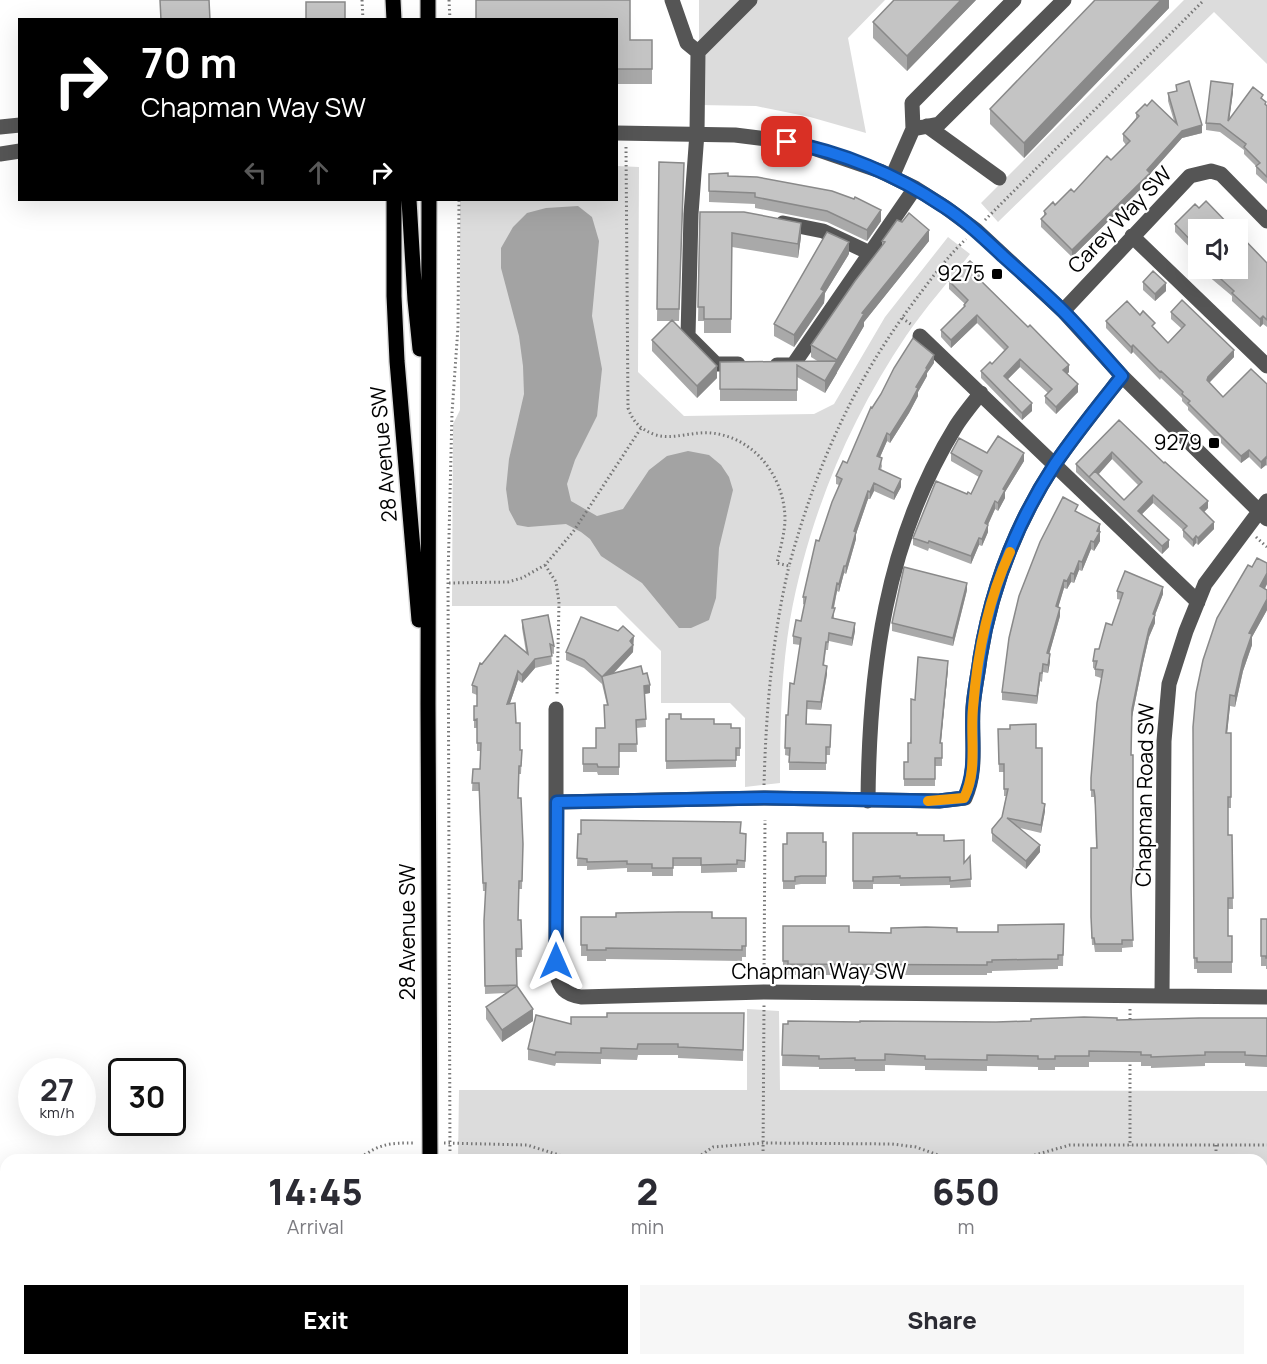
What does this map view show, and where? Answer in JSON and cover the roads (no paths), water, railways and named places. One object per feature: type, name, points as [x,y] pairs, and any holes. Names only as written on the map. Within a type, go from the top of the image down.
[{"type":"main road","points":[[393,0],[394,18]]},
{"type":"main road","points":[[428,0],[428,18]]},
{"type":"main road","name":"28 Avenue SW","points":[[394,201],[397,361],[428,704]]},
{"type":"main road","points":[[409,201],[415,300],[429,418]]},
{"type":"main road","name":"28 Avenue SW","points":[[429,201],[430,1154]]},
{"type":"street","points":[[672,0],[687,43],[698,52]]},
{"type":"street","points":[[999,178],[920,127],[912,103],[1014,0]]},
{"type":"street","points":[[920,127],[939,124],[1064,0]]},
{"type":"street","points":[[744,2],[698,52],[696,215],[688,336],[716,363],[793,365],[915,188]]},
{"type":"street","points":[[0,126],[18,125]]},
{"type":"street","points":[[892,177],[920,127]]},
{"type":"street","points":[[621,133],[697,133],[767,138],[807,146],[845,158],[915,188],[976,230],[1063,311],[1122,376],[1264,510]]},
{"type":"street","points":[[0,154],[18,151]]},
{"type":"street","name":"Carey Way SW","points":[[1063,311],[1190,176],[1211,171],[1221,174],[1267,221]]},
{"type":"street","points":[[766,220],[823,231],[870,253]]},
{"type":"street","points":[[1132,236],[1267,366]]},
{"type":"street","points":[[920,336],[1198,602]]},
{"type":"street","points":[[557,802],[765,798],[939,801],[964,798],[970,787],[973,772],[973,708],[989,608],[1008,556],[1025,518],[1055,464],[1122,376]]},
{"type":"street","points":[[868,801],[872,700],[880,629],[892,574],[911,518],[935,466],[956,426],[981,393]]},
{"type":"street","name":"Chapman Road SW","points":[[1162,996],[1164,741],[1169,684],[1205,584],[1264,510]]},
{"type":"street","name":"Chapman Way SW","points":[[556,709],[556,973],[559,987],[567,994],[580,997],[764,992],[1267,997]]},
{"type":"place","name":"9275","points":[[997,274]]},
{"type":"place","name":"9279","points":[[1214,443]]}]
